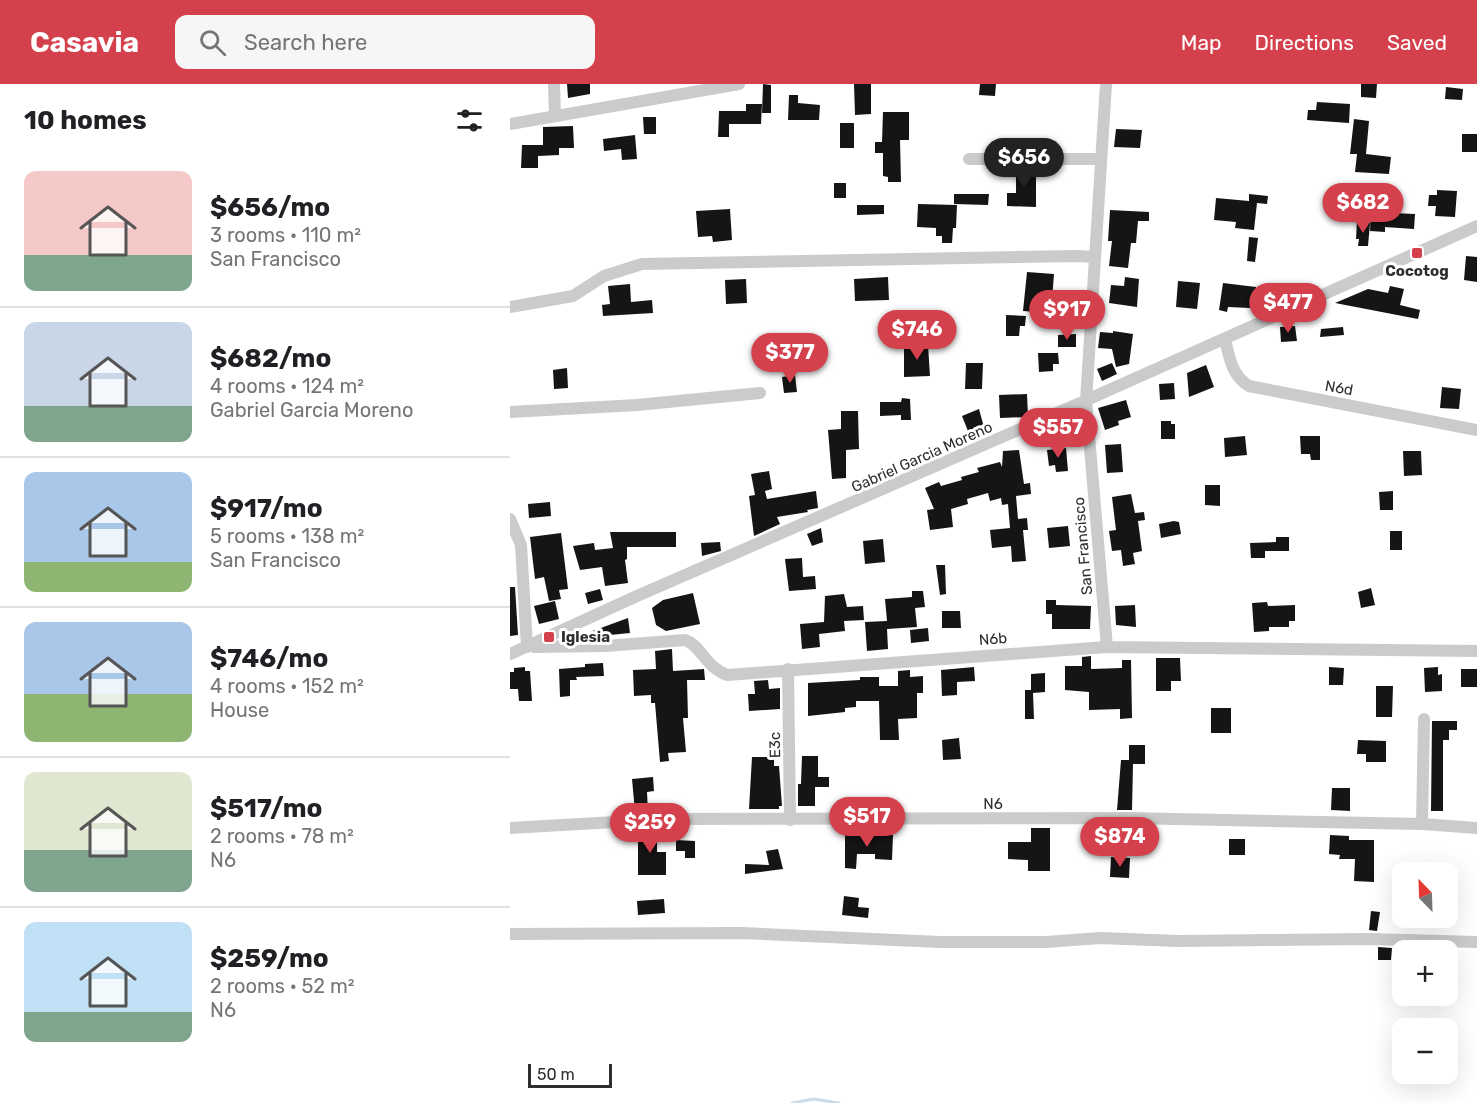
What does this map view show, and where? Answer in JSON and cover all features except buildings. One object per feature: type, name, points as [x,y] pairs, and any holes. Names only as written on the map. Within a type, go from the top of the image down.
[{"type":"street","points":[[554,84],[555,115]]},
{"type":"street","points":[[510,124],[739,84]]},
{"type":"street","name":"San Francisco","points":[[1106,84],[1086,401],[1107,646]]},
{"type":"street","points":[[969,159],[1100,159]]},
{"type":"street","name":"Gabriel Garcia Moreno","points":[[510,654],[1477,226]]},
{"type":"street","points":[[510,307],[573,296],[604,276],[642,264],[1095,257]]},
{"type":"street","name":"N6d","points":[[1225,339],[1231,365],[1242,382],[1248,386],[1477,430]]},
{"type":"street","points":[[510,412],[637,405],[760,393]]},
{"type":"street","points":[[510,519],[521,545],[527,647]]},
{"type":"street","name":"N6b","points":[[527,647],[605,646],[685,640],[694,645],[714,670],[727,675],[1107,646],[1477,651]]},
{"type":"street","name":"E3c","points":[[788,669],[790,820]]},
{"type":"street","points":[[1422,824],[1424,719]]},
{"type":"street","name":"N6","points":[[510,828],[667,819],[1127,818],[1422,824],[1477,828]]},
{"type":"street","points":[[510,934],[742,933],[940,942],[1046,942],[1100,938],[1178,941],[1370,939],[1477,942]]},
{"type":"waterway","points":[[792,1103],[814,1099],[839,1103]]},
{"type":"place","name":"Cocotog","points":[[1417,253]]},
{"type":"place","name":"Iglesia","points":[[549,637]]}]
